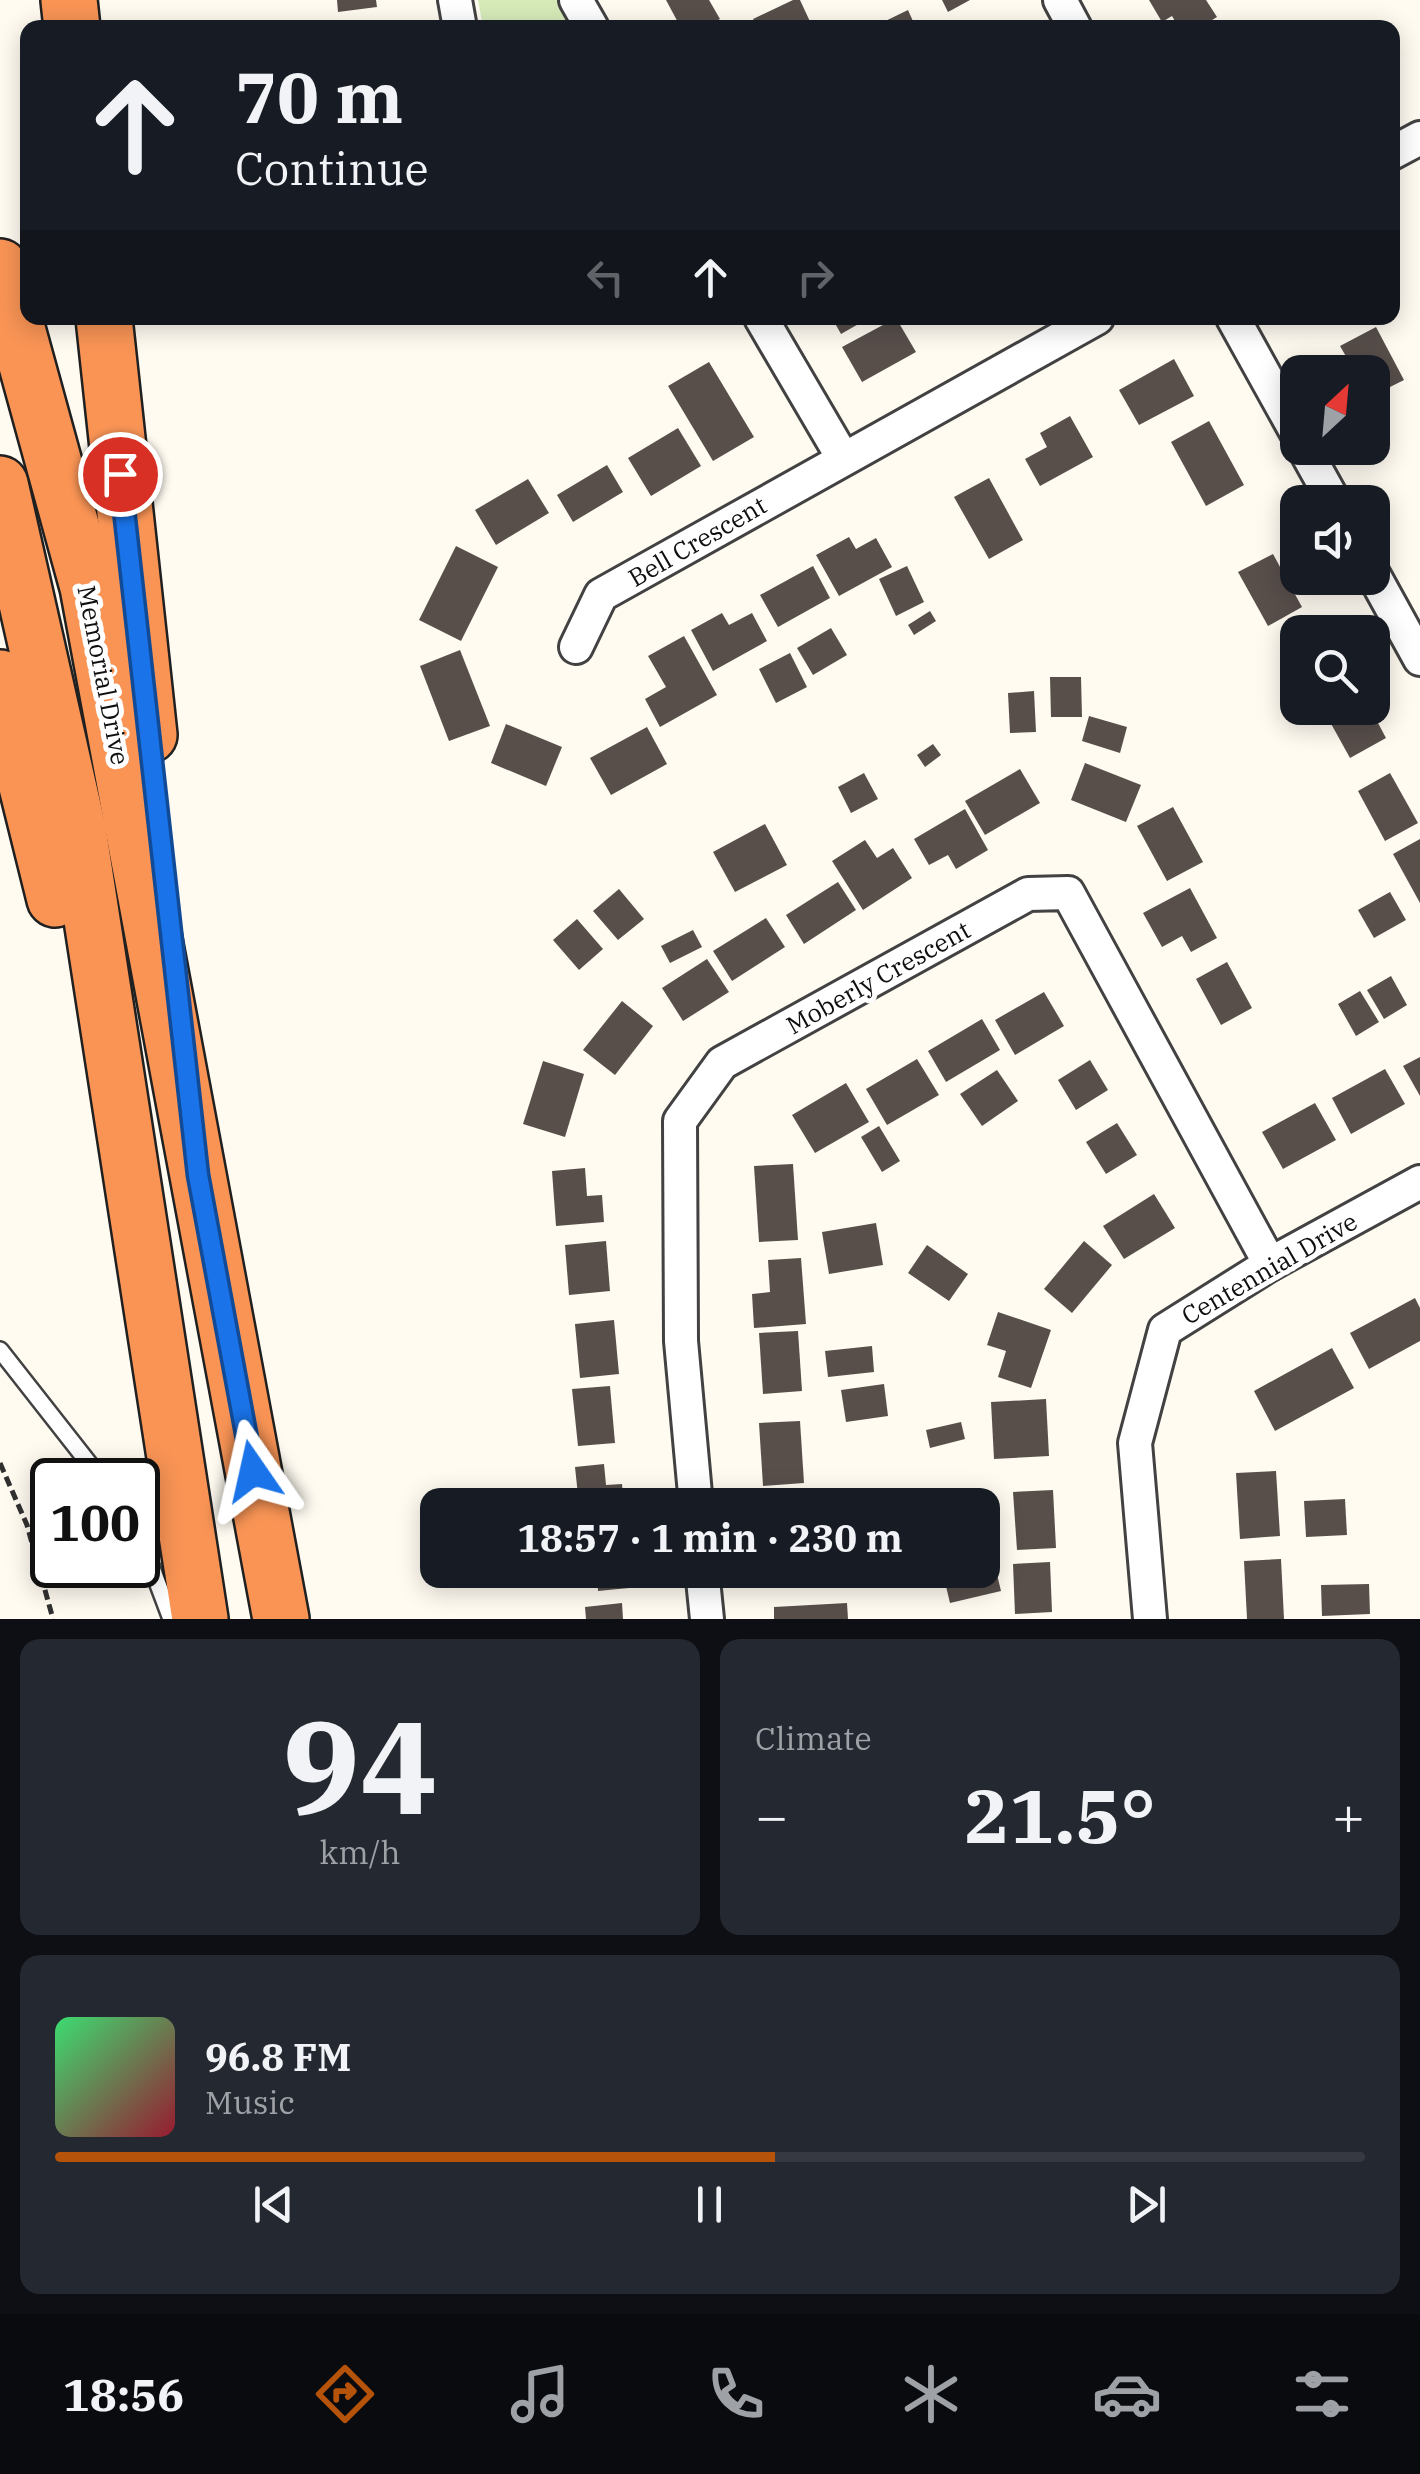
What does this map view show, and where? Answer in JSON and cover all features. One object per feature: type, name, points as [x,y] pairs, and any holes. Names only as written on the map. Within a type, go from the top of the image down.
[{"type":"highway","name":"Memorial Drive","points":[[0,268],[88,587],[281,1619]]},
{"type":"highway","points":[[105,325],[198,1175]]},
{"type":"highway","points":[[0,484],[78,829],[200,1619]]},
{"type":"highway","points":[[0,678],[150,1289]]},
{"type":"street","points":[[765,325],[843,458]]},
{"type":"street","name":"Bell Crescent","points":[[576,648],[601,596],[1084,325]]},
{"type":"street","points":[[1237,325],[1280,403]]},
{"type":"street","points":[[1385,595],[1420,659]]},
{"type":"street","name":"Moberly Crescent","points":[[694,1488],[681,1341],[680,1121],[722,1064],[1028,894],[1068,893],[1270,1264]]},
{"type":"street","name":"Centennial Drive","points":[[1150,1619],[1135,1443],[1165,1330],[1270,1264],[1420,1182]]},
{"type":"street","points":[[704,1588],[707,1619]]},
{"type":"lane","points":[[0,1350],[85,1458]]},
{"type":"lane","points":[[159,1588],[171,1619]]},
{"type":"path","points":[[0,1463],[27,1525],[53,1619]]},
{"type":"green space","points":[[478,0],[560,0],[571,20],[482,20]]},
{"type":"building","points":[[337,0],[376,0],[377,7],[338,12]]},
{"type":"building","points":[[666,0],[709,0],[720,19],[718,20],[677,20]]},
{"type":"building","points":[[800,0],[809,20],[753,20]]},
{"type":"building","points":[[942,0],[970,0],[948,12]]},
{"type":"building","points":[[1149,0],[1206,0],[1217,17],[1174,20],[1172,16],[1161,20]]},
{"type":"building","points":[[908,10],[912,20],[887,20]]},
{"type":"building","points":[[836,325],[857,325],[841,334]]},
{"type":"building","points":[[883,325],[900,325],[916,352],[862,382],[842,347]]},
{"type":"building","points":[[1376,327],[1404,380],[1390,387],[1390,355],[1345,355],[1340,346]]},
{"type":"building","points":[[1174,359],[1194,396],[1139,425],[1119,390]]},
{"type":"building","points":[[709,362],[754,437],[713,461],[668,386]]},
{"type":"building","points":[[1070,416],[1093,457],[1040,486],[1025,459],[1047,447],[1040,433]]},
{"type":"building","points":[[1209,421],[1244,485],[1206,506],[1171,442]]},
{"type":"building","points":[[678,428],[701,466],[651,496],[628,458]]},
{"type":"building","points":[[607,465],[623,492],[573,522],[557,495]]},
{"type":"building","points":[[989,478],[1023,540],[989,559],[954,497]]},
{"type":"building","points":[[528,479],[549,513],[496,545],[475,510]]},
{"type":"building","points":[[849,537],[856,549],[876,538],[892,567],[839,596],[816,555]]},
{"type":"building","points":[[456,546],[498,567],[461,641],[419,620]]},
{"type":"building","points":[[1273,554],[1280,567],[1280,595],[1295,595],[1302,607],[1280,615],[1280,619],[1268,626],[1238,572]]},
{"type":"building","points":[[813,566],[830,598],[778,627],[760,595]]},
{"type":"building","points":[[907,566],[924,602],[896,616],[879,579]]},
{"type":"building","points":[[930,611],[936,621],[914,635],[908,625]]},
{"type":"building","points":[[722,613],[729,625],[752,613],[767,641],[713,671],[691,630]]},
{"type":"building","points":[[831,628],[847,655],[813,675],[797,648]]},
{"type":"building","points":[[684,636],[717,695],[660,727],[645,699],[666,687],[648,656]]},
{"type":"building","points":[[460,650],[490,726],[449,741],[420,666]]},
{"type":"building","points":[[790,653],[807,687],[776,703],[759,669]]},
{"type":"building","points":[[1050,677],[1081,677],[1082,717],[1051,717]]},
{"type":"building","points":[[1034,691],[1036,732],[1010,733],[1008,693]]},
{"type":"building","points":[[1089,716],[1127,727],[1120,753],[1082,741]]},
{"type":"building","points":[[506,724],[562,747],[546,786],[491,763]]},
{"type":"building","points":[[1332,725],[1379,725],[1386,738],[1350,758]]},
{"type":"building","points":[[647,727],[667,764],[611,795],[590,758]]},
{"type":"building","points":[[933,744],[941,755],[925,767],[917,755]]},
{"type":"building","points":[[1085,763],[1141,785],[1126,822],[1071,800]]},
{"type":"building","points":[[1020,769],[1040,803],[985,835],[965,801]]},
{"type":"building","points":[[864,773],[878,799],[851,813],[838,787]]},
{"type":"building","points":[[1390,773],[1418,823],[1385,841],[1358,791]]},
{"type":"building","points":[[1173,807],[1203,862],[1167,881],[1137,826]]},
{"type":"building","points":[[965,809],[988,850],[956,869],[948,855],[929,865],[914,839]]},
{"type":"building","points":[[765,824],[787,865],[735,892],[713,852]]},
{"type":"building","points":[[1420,839],[1420,903],[1393,854]]},
{"type":"building","points":[[865,840],[877,858],[893,848],[912,878],[863,910],[832,861]]},
{"type":"building","points":[[838,882],[856,910],[804,944],[786,915]]},
{"type":"building","points":[[1190,888],[1217,938],[1191,952],[1182,936],[1162,947],[1143,913]]},
{"type":"building","points":[[619,889],[644,919],[618,940],[593,911]]},
{"type":"building","points":[[1390,892],[1406,920],[1374,938],[1358,910]]},
{"type":"building","points":[[766,918],[785,947],[732,981],[713,951]]},
{"type":"building","points":[[577,919],[603,949],[579,970],[553,940]]},
{"type":"building","points":[[693,930],[702,947],[670,963],[661,946]]},
{"type":"building","points":[[707,959],[729,992],[683,1021],[662,988]]},
{"type":"building","points":[[1227,962],[1252,1008],[1221,1025],[1196,979]]},
{"type":"building","points":[[1391,976],[1407,1005],[1384,1019],[1367,990]]},
{"type":"building","points":[[1360,991],[1379,1022],[1356,1036],[1338,1004]]},
{"type":"building","points":[[1044,992],[1064,1026],[1015,1055],[995,1020]]},
{"type":"building","points":[[622,1001],[653,1026],[615,1075],[583,1050]]},
{"type":"building","points":[[982,1019],[1000,1050],[946,1082],[928,1051]]},
{"type":"building","points":[[1420,1057],[1420,1096],[1403,1066]]},
{"type":"building","points":[[917,1059],[939,1095],[887,1125],[866,1089]]},
{"type":"building","points":[[1090,1060],[1108,1090],[1076,1110],[1058,1080]]},
{"type":"building","points":[[543,1061],[584,1074],[565,1137],[523,1124]]},
{"type":"building","points":[[1385,1069],[1405,1104],[1351,1134],[1332,1098]]},
{"type":"building","points":[[997,1070],[1018,1101],[982,1126],[960,1094]]},
{"type":"building","points":[[846,1083],[869,1122],[815,1153],[792,1115]]},
{"type":"building","points":[[1315,1103],[1336,1140],[1283,1169],[1262,1132]]},
{"type":"building","points":[[1117,1123],[1137,1155],[1106,1174],[1086,1142]]},
{"type":"building","points":[[879,1126],[900,1161],[882,1172],[861,1137]]},
{"type":"building","points":[[793,1164],[798,1240],[759,1242],[754,1166]]},
{"type":"building","points":[[585,1168],[587,1196],[602,1195],[604,1222],[556,1226],[552,1171]]},
{"type":"building","points":[[1154,1194],[1175,1228],[1124,1259],[1103,1226]]},
{"type":"building","points":[[876,1223],[883,1265],[829,1274],[822,1232]]},
{"type":"building","points":[[606,1241],[610,1291],[569,1295],[565,1245]]},
{"type":"building","points":[[1084,1241],[1112,1265],[1072,1313],[1044,1289]]},
{"type":"building","points":[[927,1245],[968,1274],[949,1301],[908,1273]]},
{"type":"building","points":[[801,1258],[806,1324],[754,1328],[752,1294],[770,1292],[768,1260]]},
{"type":"building","points":[[1415,1298],[1420,1308],[1420,1341],[1369,1369],[1350,1333]]},
{"type":"building","points":[[998,1312],[1051,1330],[1031,1388],[998,1377],[1006,1351],[987,1345]]},
{"type":"building","points":[[614,1320],[619,1374],[580,1378],[575,1324]]},
{"type":"building","points":[[798,1331],[802,1391],[763,1394],[759,1333]]},
{"type":"building","points":[[872,1346],[874,1372],[828,1377],[825,1351]]},
{"type":"building","points":[[1332,1348],[1354,1388],[1275,1431],[1254,1391]]},
{"type":"building","points":[[884,1384],[888,1416],[846,1422],[841,1390]]},
{"type":"building","points":[[610,1386],[615,1443],[578,1446],[572,1389]]},
{"type":"building","points":[[1046,1399],[1049,1456],[994,1459],[991,1402]]},
{"type":"building","points":[[800,1421],[804,1483],[763,1486],[759,1423]]},
{"type":"building","points":[[961,1422],[965,1439],[930,1448],[926,1430]]},
{"type":"building","points":[[604,1464],[606,1485],[622,1484],[622,1488],[577,1488],[575,1467]]},
{"type":"building","points":[[1276,1471],[1280,1536],[1240,1539],[1236,1473]]},
{"type":"building","points":[[1053,1490],[1056,1548],[1017,1550],[1013,1492]]},
{"type":"building","points":[[1345,1499],[1347,1535],[1306,1537],[1304,1501]]},
{"type":"building","points":[[1281,1559],[1284,1619],[1247,1619],[1244,1561]]},
{"type":"building","points":[[1050,1562],[1052,1612],[1015,1614],[1013,1564]]},
{"type":"building","points":[[1369,1584],[1370,1614],[1322,1616],[1321,1585]]},
{"type":"building","points":[[1000,1587],[1001,1591],[950,1603],[946,1588]]},
{"type":"building","points":[[622,1603],[623,1619],[586,1619],[585,1607]]},
{"type":"building","points":[[847,1603],[848,1619],[774,1619],[774,1607]]},
{"type":"route","points":[[120,474],[198,1175],[253,1471]]}]
